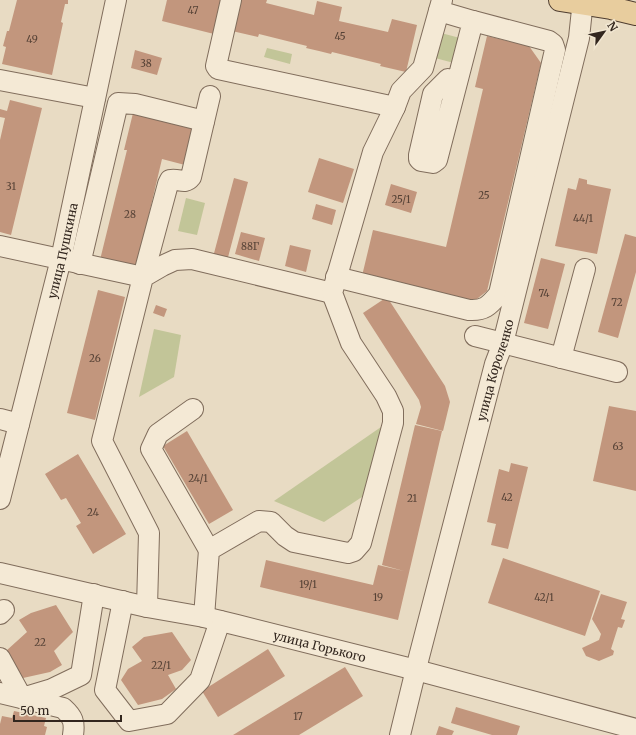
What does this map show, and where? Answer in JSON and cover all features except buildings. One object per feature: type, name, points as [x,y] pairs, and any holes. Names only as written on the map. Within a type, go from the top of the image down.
[{"type":"main road","points":[[560,0],[583,2],[636,14]]},
{"type":"street","name":"улица Пушкина","points":[[0,499],[60,259],[116,0]]},
{"type":"street","points":[[231,0],[216,66],[218,69],[395,107]]},
{"type":"street","name":"улица Короленко","points":[[400,735],[495,364],[502,343],[579,38],[583,2]]},
{"type":"street","points":[[0,246],[143,277],[175,260],[192,259],[334,285],[468,310],[479,310],[490,304],[498,294],[555,50],[553,44],[548,41],[473,21],[440,6],[423,68],[402,91],[373,152],[334,285],[352,343],[386,396],[393,411],[393,423],[361,543],[354,551],[348,554],[294,542],[285,536],[271,522],[259,521],[209,550]]},
{"type":"street","points":[[457,82],[473,21]]},
{"type":"street","points":[[0,80],[95,98]]},
{"type":"street","points":[[147,607],[149,533],[102,441],[168,184],[170,180],[174,179],[184,182],[191,177],[210,96]]},
{"type":"street","points":[[80,264],[118,103],[135,104],[204,121]]},
{"type":"street","points":[[561,358],[584,269]]},
{"type":"street","points":[[475,336],[617,372]]},
{"type":"street","points":[[123,601],[105,690],[129,721],[167,714],[200,680],[212,619],[209,550],[151,449],[158,434],[193,410]]},
{"type":"street","points":[[0,419],[19,424]]},
{"type":"street","name":"улица Горького","points":[[0,573],[147,607],[212,619],[416,670],[636,729]]},
{"type":"street","points":[[22,698],[52,689],[81,675],[94,594]]},
{"type":"street","points":[[0,658],[22,698]]},
{"type":"street","points":[[0,693],[63,708],[70,714],[74,725],[73,735]]},
{"type":"green space","points":[[441,33],[460,38],[454,63],[435,58]]},
{"type":"green space","points":[[267,48],[292,54],[290,64],[264,57]]},
{"type":"green space","points":[[186,198],[205,203],[197,235],[178,231]]},
{"type":"green space","points":[[154,329],[181,335],[174,377],[139,397]]},
{"type":"green space","points":[[381,427],[368,493],[324,522],[274,501]]}]
